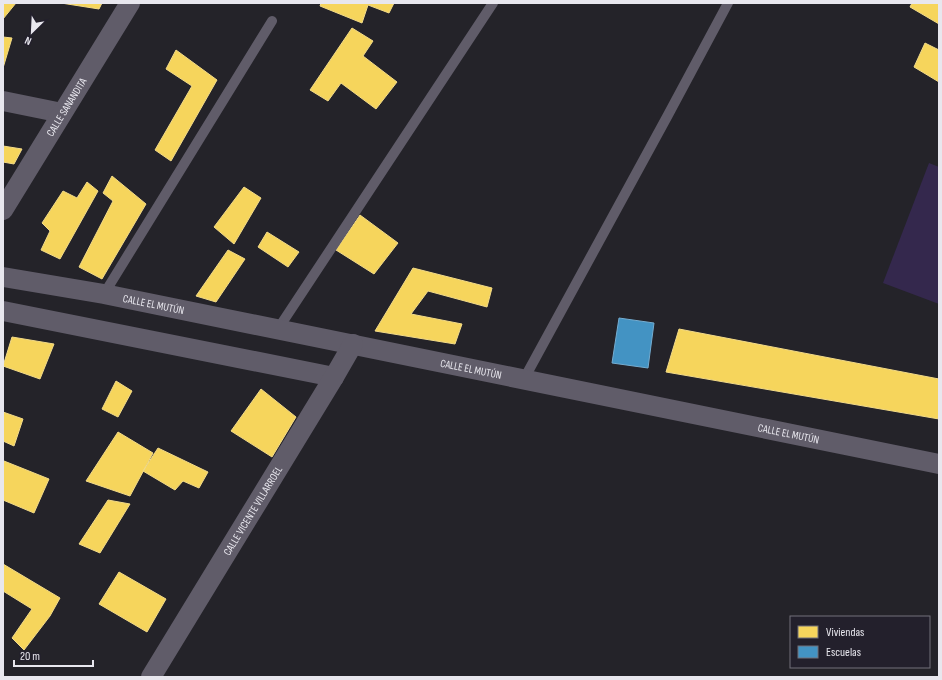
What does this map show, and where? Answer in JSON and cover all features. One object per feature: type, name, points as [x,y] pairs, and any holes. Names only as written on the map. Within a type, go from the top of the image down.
[{"type":"street","name":"CALLE SANANDITA","points":[[3,210],[130,3]]},
{"type":"street","points":[[3,101],[62,113]]},
{"type":"street","name":"CALLE EL MUTÚN","points":[[3,277],[104,294],[939,464]]},
{"type":"street","points":[[3,311],[334,377]]},
{"type":"street","name":"CALLE VICENTE VILLARROEL","points":[[151,677],[353,344]]},
{"type":"lane","points":[[278,329],[493,3]]},
{"type":"lane","points":[[524,379],[728,3]]},
{"type":"lane","points":[[104,294],[272,21]]},
{"type":"shaded area","points":[[929,163],[939,167],[939,304],[883,283]]},
{"type":"building: Viviendas","points":[[3,3],[16,3],[3,19]]},
{"type":"building: Viviendas","points":[[61,3],[102,3],[99,9]]},
{"type":"building: Viviendas","points":[[321,3],[394,3],[389,13],[368,5],[362,23],[320,6]]},
{"type":"building: Viviendas","points":[[912,3],[939,3],[939,24],[910,7]]},
{"type":"building: Viviendas","points":[[352,28],[373,41],[363,56],[397,82],[376,109],[341,83],[328,101],[310,90]]},
{"type":"building: Viviendas","points":[[3,37],[12,38],[3,68]]},
{"type":"building: Viviendas","points":[[925,43],[939,50],[939,82],[914,67]]},
{"type":"building: Viviendas","points":[[176,50],[217,80],[171,161],[155,150],[192,86],[166,69]]},
{"type":"building: Viviendas","points":[[3,146],[22,149],[14,164],[3,162]]},
{"type":"building: Viviendas","points":[[112,176],[146,204],[102,279],[79,267],[113,201],[103,193]]},
{"type":"building: Viviendas","points":[[87,182],[98,191],[60,259],[41,250],[50,231],[42,223],[63,191],[77,198]]},
{"type":"building: Viviendas","points":[[244,187],[261,198],[234,244],[214,227]]},
{"type":"building: Viviendas","points":[[360,215],[398,243],[374,274],[336,250]]},
{"type":"building: Viviendas","points":[[267,232],[299,252],[288,267],[258,247]]},
{"type":"building: Viviendas","points":[[228,250],[245,259],[216,302],[196,296]]},
{"type":"building: Viviendas","points":[[413,268],[492,288],[487,307],[428,291],[411,314],[462,324],[455,344],[375,331]]},
{"type":"building: Viviendas","points":[[679,329],[939,379],[939,419],[666,372]]},
{"type":"building: Viviendas","points":[[12,337],[54,344],[40,379],[3,366]]},
{"type":"building: Viviendas","points":[[116,381],[132,391],[118,417],[102,409]]},
{"type":"building: Viviendas","points":[[261,389],[296,417],[272,457],[231,431]]},
{"type":"building: Viviendas","points":[[3,412],[23,419],[14,446],[3,441]]},
{"type":"building: Viviendas","points":[[118,432],[153,453],[130,496],[86,481]]},
{"type":"building: Viviendas","points":[[158,448],[208,472],[199,488],[183,481],[175,490],[143,471]]},
{"type":"building: Viviendas","points":[[4,461],[49,479],[34,513],[3,500]]},
{"type":"building: Viviendas","points":[[108,500],[130,504],[100,553],[79,544]]},
{"type":"building: Viviendas","points":[[3,564],[60,598],[50,616],[24,650],[12,638],[32,609],[3,591]]},
{"type":"building: Viviendas","points":[[119,572],[166,599],[147,632],[99,604]]},
{"type":"building: Escuelas","points":[[619,318],[654,323],[648,368],[612,363]]}]
